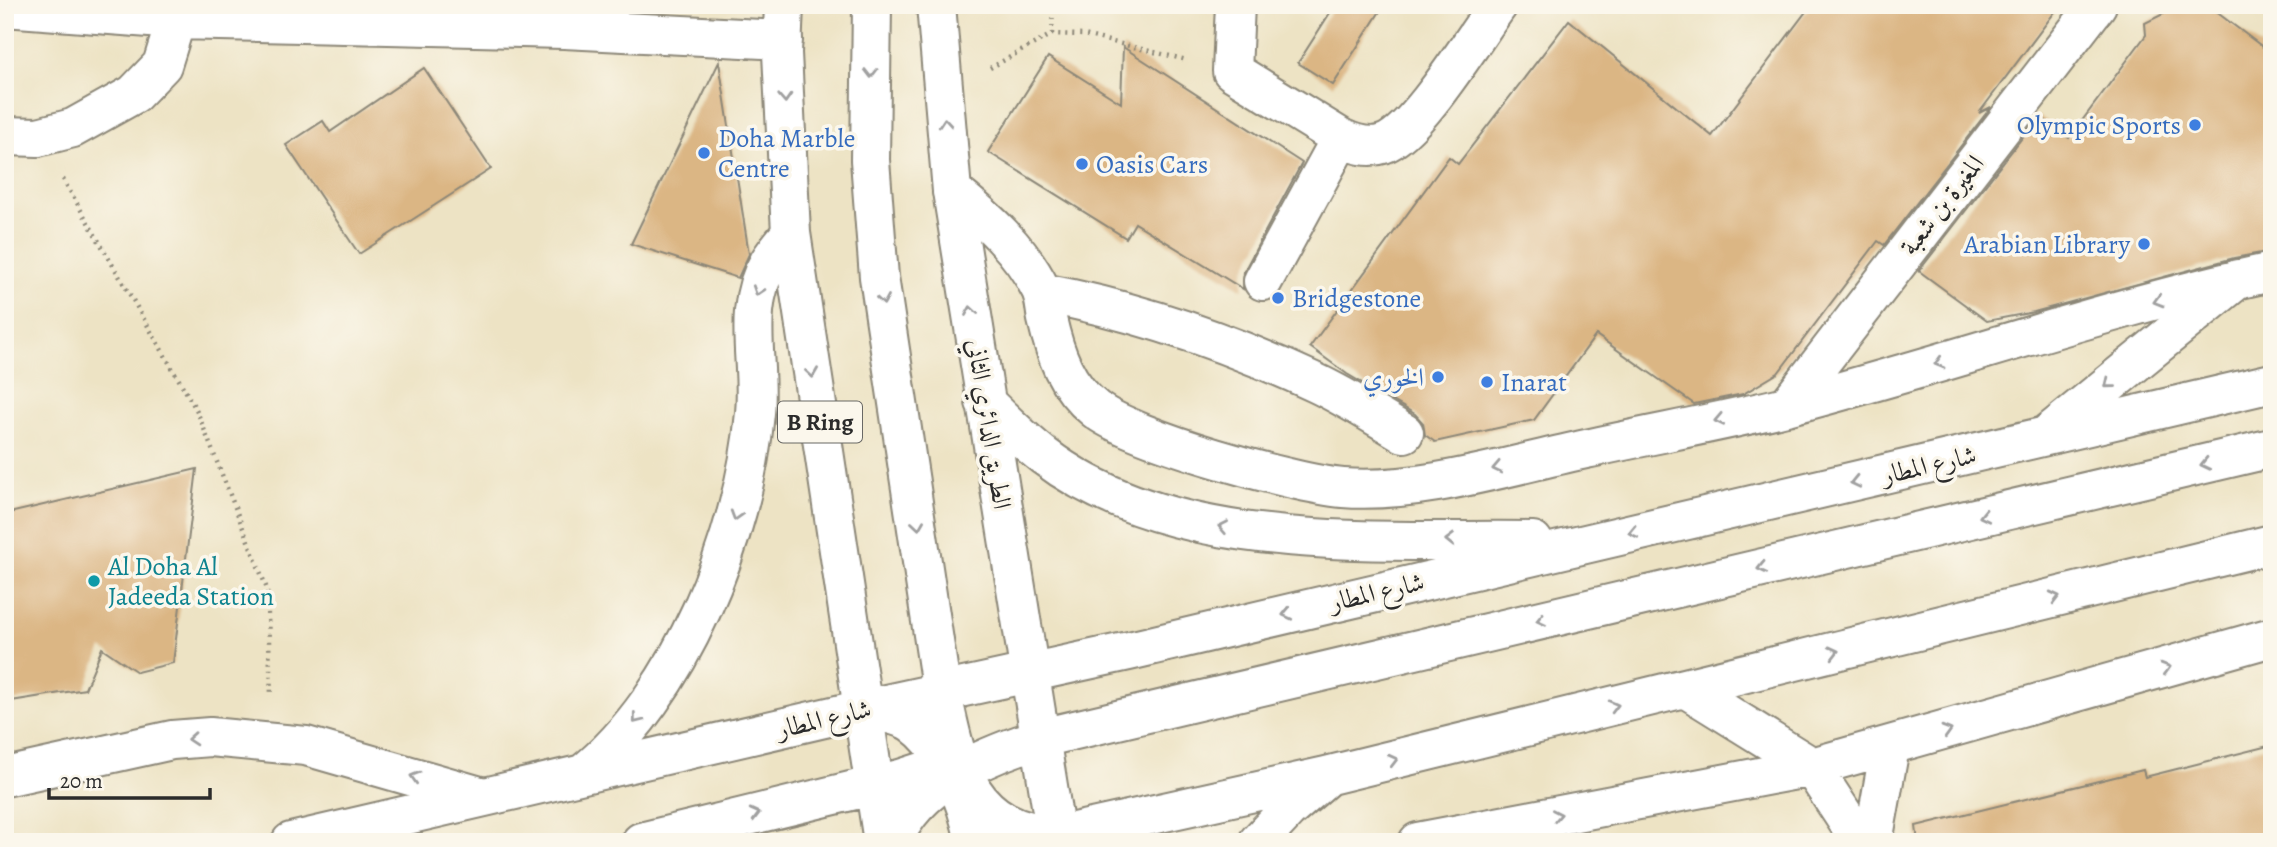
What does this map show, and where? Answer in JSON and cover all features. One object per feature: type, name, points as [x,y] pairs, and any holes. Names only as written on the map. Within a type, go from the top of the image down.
[{"type":"main road","points":[[872,5],[870,160],[879,276],[954,769],[975,842]]},
{"type":"main road","name":"الطريق الدائري الثاني","points":[[936,5],[952,191],[1028,674],[1041,738],[1047,839]]},
{"type":"main road","points":[[1235,5],[1232,71],[1341,138],[1360,146],[1383,144],[1398,135],[1421,111],[1498,5]]},
{"type":"main road","name":"المغيرة بن شعبة","points":[[1787,406],[2097,5]]},
{"type":"main road","points":[[5,7],[176,20],[564,29],[784,23]]},
{"type":"main road","points":[[22,136],[73,128],[134,94],[162,65],[176,20]]},
{"type":"main road","name":"B Ring","points":[[784,23],[791,233],[883,842]]},
{"type":"main road","points":[[1263,281],[1341,138]]},
{"type":"main road","points":[[952,191],[986,218],[1007,240],[1042,293],[1059,361],[1073,388],[1097,411],[1129,428],[1174,444],[1301,481],[1344,488],[1401,486],[1462,476],[1787,406],[2255,275]]},
{"type":"main road","points":[[582,775],[615,746],[664,682],[695,625],[735,520],[750,462],[756,409],[755,300],[768,264],[791,233]]},
{"type":"main road","points":[[2041,440],[2255,275]]},
{"type":"main road","points":[[1042,293],[1096,303],[1233,349],[1317,384],[1404,433]]},
{"type":"main road","name":"شارع المطار","points":[[291,842],[480,796],[582,775],[863,709],[942,694],[1591,541],[2041,440],[2272,383]]},
{"type":"main road","points":[[985,402],[1035,450],[1072,475],[1145,508],[1203,523],[1301,538],[1591,541]]},
{"type":"main road","points":[[642,842],[874,785],[954,769],[1041,738],[2272,448]]},
{"type":"main road","points":[[863,709],[911,723],[998,819],[1047,839],[1326,776],[2272,544]]},
{"type":"main road","points":[[1418,842],[1811,767],[1890,747],[2272,637]]},
{"type":"main road","points":[[893,842],[908,814],[954,769],[1008,728],[1025,699],[1028,674]]},
{"type":"main road","points":[[1685,688],[1811,767],[1861,842]]},
{"type":"main road","name":"شارع المطار","points":[[5,777],[172,740],[210,737],[306,746],[480,796]]},
{"type":"main road","points":[[1873,842],[1890,747]]},
{"type":"main road","points":[[1258,842],[1287,810],[1326,776]]},
{"type":"path","points":[[1052,34],[1053,5]]},
{"type":"path","points":[[943,94],[1052,34],[1084,35],[1232,71]]},
{"type":"path","points":[[22,136],[197,411],[267,589],[273,741]]},
{"type":"building","points":[[1335,5],[1384,5],[1333,85],[1298,63]]},
{"type":"building","points":[[1811,5],[2060,5],[1979,113],[1991,107],[1884,245],[1878,241],[1778,373],[1743,394],[1694,404],[1596,335],[1534,420],[1435,442],[1425,435],[1423,423],[1415,414],[1347,374],[1310,347],[1449,157],[1458,164],[1569,20],[1712,136]]},
{"type":"building","points":[[2207,5],[2272,54],[2272,251],[2234,258],[2034,312],[1987,321],[1919,271],[2039,116],[2069,138],[2146,35],[2145,23],[2177,7]]},
{"type":"building","points":[[1123,47],[1302,163],[1244,271],[1243,289],[1135,223],[1126,238],[988,152],[1048,57],[1121,103]]},
{"type":"building","name":"Doha Marble Centre","points":[[719,62],[749,254],[738,278],[631,244]]},
{"type":"building","points":[[424,68],[491,169],[359,254],[286,145],[323,121],[330,132]]},
{"type":"building","name":"Al Doha Al Jadeeda Station","points":[[197,469],[173,663],[137,672],[102,648],[85,689],[5,702],[5,514]]},
{"type":"building","points":[[2272,745],[2272,842],[1918,842],[1916,826],[2143,770],[2145,777]]},
{"type":"place","name":"Olympic Sports","points":[[2195,125]]},
{"type":"place","name":"Doha Marble Centre","points":[[704,153]]},
{"type":"place","name":"Oasis Cars","points":[[1082,164]]},
{"type":"place","name":"Arabian Library","points":[[2144,244]]},
{"type":"place","name":"Bridgestone","points":[[1278,298]]},
{"type":"place","name":"الخوري","points":[[1438,377]]},
{"type":"place","name":"Inarat","points":[[1487,382]]},
{"type":"place","name":"Al Doha Al Jadeeda Station","points":[[94,581]]}]
